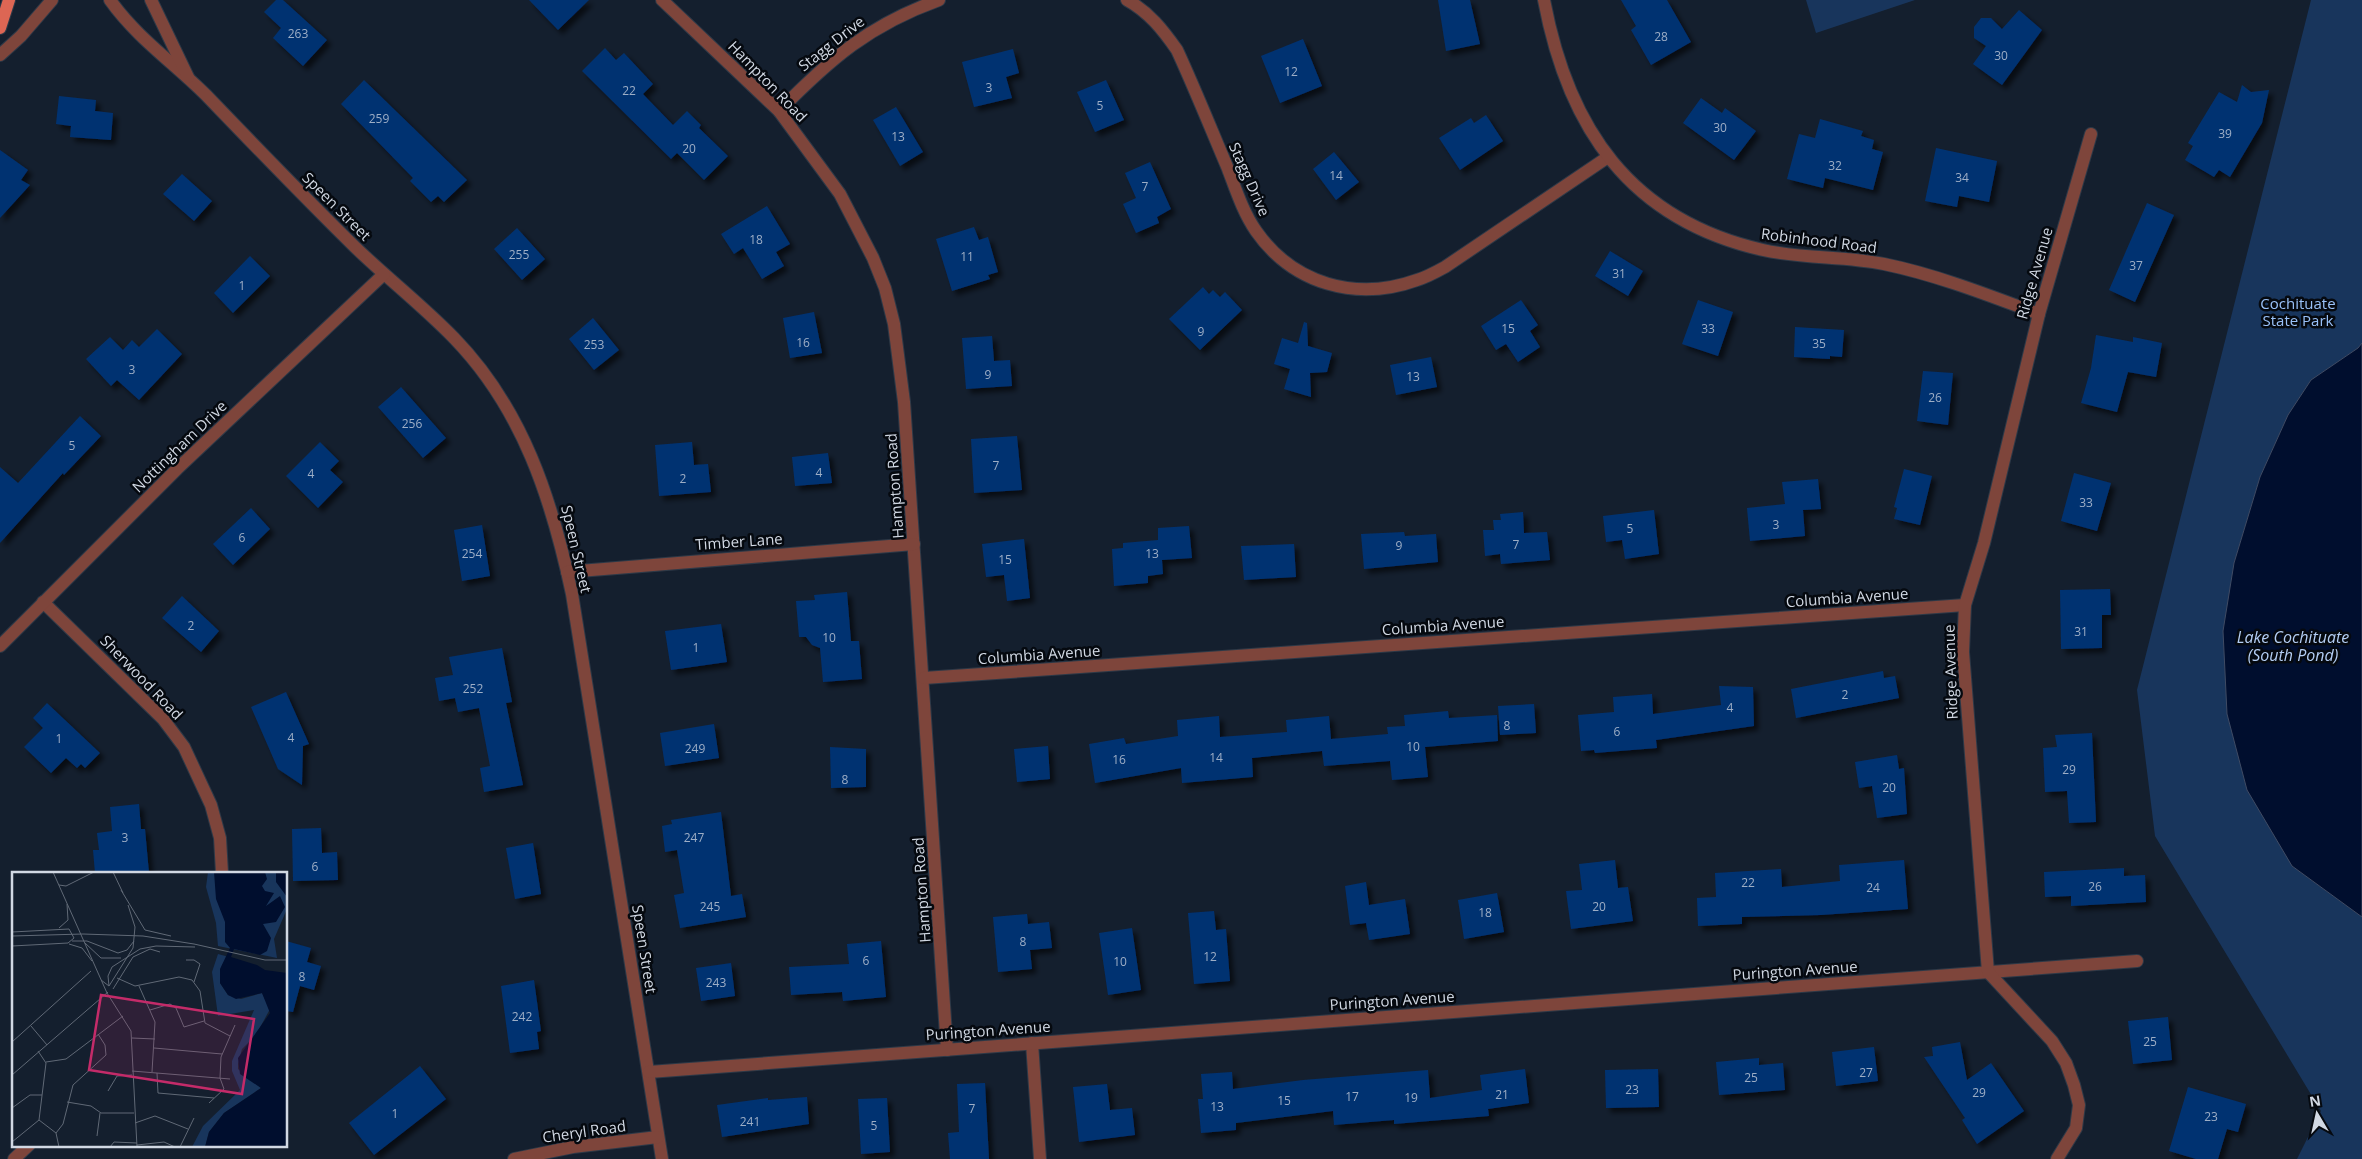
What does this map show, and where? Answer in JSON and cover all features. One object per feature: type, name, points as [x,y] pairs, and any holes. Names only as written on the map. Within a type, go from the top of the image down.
[{"type":"main road","points":[[0,28],[9,0]]},
{"type":"street","points":[[0,56],[21,36],[52,0]]},
{"type":"street","name":"Speen Street","points":[[110,0],[137,34],[189,79],[384,274],[454,338],[481,368],[520,430],[541,477],[567,572],[662,1159]]},
{"type":"street","name":"Speen Street","points":[[152,0],[189,79]]},
{"type":"street","name":"Hampton Road","points":[[662,0],[779,112],[840,194],[873,258],[894,324],[904,402],[924,678],[947,1050]]},
{"type":"street","name":"Stagg Drive","points":[[779,112],[812,78],[861,37],[892,19],[939,0]]},
{"type":"street","name":"Stagg Drive","points":[[1127,0],[1143,9],[1161,28],[1177,50],[1241,203],[1256,230],[1271,249],[1294,270],[1320,282],[1351,289],[1382,288],[1417,281],[1445,267],[1608,157]]},
{"type":"street","name":"Robinhood Road","points":[[1544,0],[1558,61],[1571,95],[1588,129],[1608,157],[1630,182],[1656,204],[1685,221],[1722,238],[1764,251],[1881,264],[1917,272],[2039,314]]},
{"type":"street","name":"Ridge Avenue","points":[[1988,972],[1963,652],[1965,605],[1984,543],[2039,314],[2091,134]]},
{"type":"street","name":"Nottingham Drive","points":[[0,646],[177,469],[384,274]]},
{"type":"street","name":"Timber Lane","points":[[567,572],[914,544]]},
{"type":"street","name":"Sherwood Road","points":[[43,602],[163,719],[184,747],[211,805],[220,838],[222,872]]},
{"type":"street","name":"Columbia Avenue","points":[[924,678],[1965,605]]},
{"type":"street","name":"Purington Avenue","points":[[649,1072],[2137,960]]},
{"type":"street","points":[[1988,972],[2052,1041],[2066,1063],[2072,1078],[2079,1105],[2076,1128],[2057,1159]]},
{"type":"street","points":[[1032,1043],[1040,1159]]},
{"type":"street","name":"Cheryl Road","points":[[514,1159],[572,1147],[658,1137]]},
{"type":"street","points":[[14,1159],[28,1146]]},
{"type":"green space","points":[[1806,0],[1915,0],[1816,33]]},
{"type":"green space","name":"Cochituate State Park","points":[[2311,0],[2362,0],[2362,343],[2358,348],[2311,380],[2288,415],[2260,477],[2234,563],[2292,866],[2362,917],[2362,1159],[2297,1159],[2321,1111],[2155,836],[2137,690]]},
{"type":"water","name":"Lake Cochituate (South Pond)","points":[[2362,343],[2362,917],[2292,866],[2247,790],[2227,714],[2223,631],[2234,563],[2260,477],[2288,415],[2311,380],[2358,348]]},
{"type":"building","points":[[276,0],[283,0],[327,40],[303,66],[273,38],[281,28],[264,12]]},
{"type":"building","points":[[529,0],[589,0],[558,30]]},
{"type":"building","points":[[1438,0],[1470,0],[1480,44],[1446,51]]},
{"type":"building","points":[[1621,0],[1667,0],[1691,42],[1651,65],[1631,30],[1636,26]]},
{"type":"building","points":[[2019,10],[2042,30],[2002,85],[1973,64],[1986,46],[1974,38],[1974,27],[1981,18],[1991,18],[2002,29]]},
{"type":"building","points":[[1303,39],[1322,86],[1280,103],[1261,56]]},
{"type":"building","points":[[605,48],[616,60],[624,53],[653,84],[643,94],[673,125],[687,111],[701,125],[699,128],[728,156],[704,180],[677,153],[671,159],[582,71]]},
{"type":"building","points":[[1013,49],[1019,73],[1006,77],[1012,98],[974,107],[962,62]]},
{"type":"building","points":[[364,80],[467,180],[444,202],[438,196],[431,202],[410,181],[413,178],[341,104]]},
{"type":"building","points":[[1106,80],[1124,120],[1095,132],[1077,92]]},
{"type":"building","points":[[2242,85],[2251,92],[2269,90],[2262,123],[2230,177],[2219,170],[2214,177],[2185,160],[2193,146],[2188,143],[2219,92],[2237,102]]},
{"type":"building","points":[[59,96],[96,100],[95,111],[113,113],[111,140],[70,137],[71,126],[56,124]]},
{"type":"building","points":[[1701,98],[1722,113],[1725,108],[1756,131],[1734,160],[1683,123]]},
{"type":"building","points":[[896,107],[923,152],[900,166],[873,120]]},
{"type":"building","points":[[1486,115],[1503,141],[1460,170],[1439,138],[1471,118],[1474,123]]},
{"type":"building","points":[[1820,119],[1863,131],[1861,136],[1874,140],[1872,149],[1883,152],[1873,190],[1825,178],[1823,188],[1787,179],[1799,134],[1815,138]]},
{"type":"building","points":[[1936,148],[1997,161],[1989,202],[1959,196],[1957,207],[1925,201]]},
{"type":"building","points":[[0,150],[28,170],[21,180],[30,185],[0,218]]},
{"type":"building","points":[[1334,152],[1359,182],[1336,200],[1313,169]]},
{"type":"building","points":[[1150,162],[1171,209],[1157,217],[1159,223],[1136,233],[1123,204],[1136,198],[1125,173]]},
{"type":"building","points":[[182,174],[212,201],[194,221],[163,194]]},
{"type":"building","points":[[2147,203],[2174,215],[2135,302],[2109,290]]},
{"type":"building","points":[[767,206],[790,244],[776,252],[784,266],[762,279],[743,248],[734,254],[721,234]]},
{"type":"building","points":[[974,227],[979,240],[988,237],[998,272],[988,275],[990,279],[952,291],[936,239]]},
{"type":"building","points":[[517,228],[545,259],[522,280],[494,249]]},
{"type":"building","points":[[1610,251],[1643,271],[1628,296],[1595,276]]},
{"type":"building","points":[[250,256],[270,276],[233,313],[214,293]]},
{"type":"building","points":[[1203,287],[1209,294],[1213,290],[1220,297],[1225,292],[1242,310],[1200,350],[1169,319]]},
{"type":"building","points":[[1521,300],[1538,325],[1530,331],[1540,347],[1518,362],[1506,344],[1496,350],[1481,326]]},
{"type":"building","points":[[1698,300],[1733,312],[1718,356],[1682,344]]},
{"type":"building","points":[[814,312],[822,353],[790,358],[783,318]]},
{"type":"building","points":[[593,318],[619,350],[594,370],[569,339]]},
{"type":"building","points":[[1304,322],[1307,323],[1308,346],[1332,353],[1327,372],[1310,373],[1311,397],[1284,389],[1290,369],[1274,364],[1282,338],[1298,343]]},
{"type":"building","points":[[1795,327],[1844,330],[1842,357],[1830,356],[1830,359],[1794,357]]},
{"type":"building","points":[[157,329],[182,354],[139,400],[117,380],[111,386],[86,359],[110,337],[123,350],[132,340],[139,347]]},
{"type":"building","points":[[2096,335],[2133,342],[2133,337],[2162,343],[2156,377],[2128,372],[2117,412],[2081,403],[2091,368]]},
{"type":"building","points":[[992,336],[994,361],[1010,360],[1012,386],[966,389],[962,338]]},
{"type":"building","points":[[1431,357],[1437,387],[1396,395],[1390,365]]},
{"type":"building","points":[[1923,371],[1953,373],[1948,425],[1917,421]]},
{"type":"building","points":[[401,387],[446,438],[423,458],[378,407]]},
{"type":"building","points":[[80,416],[101,436],[64,475],[63,473],[0,543],[0,467],[18,483]]},
{"type":"building","points":[[1017,436],[1022,490],[974,493],[971,439]]},
{"type":"building","points":[[320,442],[339,461],[330,470],[343,482],[318,508],[286,476]]},
{"type":"building","points":[[692,442],[694,465],[708,464],[711,492],[659,496],[655,445]]},
{"type":"building","points":[[828,453],[832,483],[795,486],[792,457]]},
{"type":"building","points":[[1904,469],[1932,476],[1920,525],[1894,519],[1897,508],[1894,507]]},
{"type":"building","points":[[2074,473],[2111,483],[2097,531],[2061,521]]},
{"type":"building","points":[[1818,479],[1821,509],[1803,510],[1805,536],[1750,541],[1747,508],[1785,504],[1782,482]]},
{"type":"building","points":[[251,508],[270,529],[233,565],[213,544]]},
{"type":"building","points":[[1654,510],[1659,554],[1625,559],[1622,540],[1606,542],[1603,516]]},
{"type":"building","points":[[1523,512],[1524,533],[1547,532],[1550,560],[1501,564],[1500,554],[1485,556],[1483,530],[1494,530],[1493,520],[1501,520],[1500,514]]},
{"type":"building","points":[[482,525],[490,576],[462,581],[454,530]]},
{"type":"building","points":[[1189,526],[1192,558],[1162,560],[1163,574],[1148,576],[1148,583],[1114,586],[1112,549],[1123,548],[1123,543],[1158,540],[1158,528]]},
{"type":"building","points":[[1404,532],[1405,536],[1436,534],[1438,562],[1364,569],[1361,534]]},
{"type":"building","points":[[1024,539],[1030,598],[1007,601],[1004,575],[986,577],[982,544]]},
{"type":"building","points":[[1294,544],[1296,577],[1244,580],[1241,546]]},
{"type":"building","points":[[2110,589],[2111,615],[2102,615],[2102,648],[2061,649],[2060,590]]},
{"type":"building","points":[[847,592],[851,641],[859,641],[862,679],[823,682],[820,648],[812,645],[806,637],[799,637],[796,601],[815,600],[814,595]]},
{"type":"building","points":[[182,596],[219,631],[201,652],[162,618]]},
{"type":"building","points":[[721,624],[727,662],[671,670],[665,631]]},
{"type":"building","points":[[502,648],[512,702],[506,703],[523,785],[484,792],[480,768],[490,766],[479,708],[458,712],[455,698],[439,701],[435,678],[453,675],[449,657]]},
{"type":"building","points":[[1883,671],[1884,678],[1895,676],[1899,698],[1796,718],[1791,689]]},
{"type":"building","points":[[1719,686],[1753,687],[1754,726],[1656,740],[1657,748],[1595,753],[1594,750],[1581,751],[1578,715],[1614,712],[1613,697],[1652,694],[1653,714],[1721,705]]},
{"type":"building","points":[[286,692],[309,744],[303,746],[302,785],[278,769],[251,707]]},
{"type":"building","points":[[47,703],[100,753],[85,768],[81,764],[77,768],[66,758],[51,773],[24,747],[43,728],[33,718]]},
{"type":"building","points":[[1534,704],[1536,733],[1500,735],[1498,706]]},
{"type":"building","points":[[1448,711],[1449,718],[1497,715],[1498,741],[1425,747],[1428,777],[1392,780],[1390,761],[1324,766],[1322,751],[1252,758],[1253,777],[1182,783],[1181,768],[1095,783],[1089,744],[1124,738],[1126,744],[1178,736],[1177,720],[1219,716],[1220,737],[1287,732],[1286,720],[1329,716],[1331,739],[1388,734],[1387,727],[1405,726],[1404,715]]},
{"type":"building","points":[[714,724],[719,758],[665,766],[660,733]]},
{"type":"building","points":[[2092,733],[2096,822],[2069,823],[2067,791],[2045,792],[2043,748],[2057,747],[2055,735]]},
{"type":"building","points":[[1048,746],[1050,779],[1017,782],[1014,749]]},
{"type":"building","points":[[830,747],[866,749],[866,787],[831,788]]},
{"type":"building","points":[[1897,755],[1899,769],[1904,768],[1907,814],[1877,818],[1872,786],[1859,788],[1855,762]]},
{"type":"building","points":[[139,804],[141,829],[145,829],[149,872],[95,872],[93,850],[99,850],[97,833],[112,831],[110,807]]},
{"type":"building","points":[[721,812],[731,896],[742,894],[746,917],[680,928],[674,895],[684,893],[677,850],[665,852],[662,826],[672,824],[671,820]]},
{"type":"building","points":[[321,828],[322,853],[337,852],[338,880],[293,881],[292,829]]},
{"type":"building","points":[[533,843],[541,894],[515,899],[506,848]]},
{"type":"building","points":[[1615,860],[1618,888],[1628,887],[1633,921],[1571,929],[1566,891],[1582,890],[1579,864]]},
{"type":"building","points":[[1904,860],[1908,909],[1821,915],[1742,917],[1742,924],[1698,926],[1697,898],[1716,897],[1715,873],[1781,869],[1782,887],[1840,881],[1839,865]]},
{"type":"building","points":[[2124,868],[2124,876],[2145,875],[2146,902],[2071,906],[2071,896],[2045,897],[2044,872]]},
{"type":"building","points":[[1366,882],[1369,905],[1405,899],[1410,934],[1369,940],[1366,923],[1350,925],[1345,886]]},
{"type":"building","points":[[1497,893],[1504,932],[1464,939],[1458,900]]},
{"type":"building","points":[[1214,911],[1216,930],[1226,929],[1230,981],[1194,984],[1188,913]]},
{"type":"building","points":[[1027,914],[1028,924],[1049,922],[1052,948],[1030,950],[1032,969],[998,972],[993,917]]},
{"type":"building","points":[[1132,928],[1141,990],[1108,995],[1099,933]]},
{"type":"building","points":[[881,941],[886,997],[843,1001],[842,992],[791,995],[789,967],[849,964],[847,944]]},
{"type":"building","points":[[288,942],[311,948],[307,962],[321,966],[314,990],[300,986],[293,1012],[288,1011]]},
{"type":"building","points":[[731,963],[735,996],[701,1001],[696,968]]},
{"type":"building","points":[[534,980],[541,1031],[537,1032],[539,1049],[510,1053],[501,986]]},
{"type":"building","points":[[2168,1017],[2172,1060],[2133,1064],[2128,1021]]},
{"type":"building","points":[[1960,1042],[1967,1080],[1991,1063],[2024,1111],[1977,1144],[1962,1120],[1965,1118],[1924,1057],[1933,1056],[1932,1047]]},
{"type":"building","points":[[1874,1047],[1878,1081],[1836,1086],[1832,1052]]},
{"type":"building","points":[[1759,1058],[1759,1065],[1783,1063],[1785,1090],[1719,1095],[1716,1062]]},
{"type":"building","points":[[420,1066],[446,1099],[374,1155],[349,1123]]},
{"type":"building","points":[[1525,1069],[1529,1103],[1488,1109],[1489,1116],[1394,1124],[1394,1120],[1334,1125],[1333,1111],[1236,1123],[1236,1130],[1201,1133],[1198,1099],[1203,1099],[1201,1074],[1232,1072],[1233,1089],[1303,1080],[1428,1070],[1430,1098],[1482,1090],[1480,1075]]},
{"type":"building","points":[[1658,1069],[1659,1107],[1606,1108],[1605,1070]]},
{"type":"building","points":[[985,1083],[989,1159],[950,1159],[948,1133],[959,1132],[957,1084]]},
{"type":"building","points":[[1107,1084],[1110,1110],[1132,1108],[1135,1135],[1079,1142],[1073,1087]]},
{"type":"building","points":[[2188,1087],[2246,1104],[2238,1132],[2227,1129],[2218,1159],[2196,1159],[2169,1151]]},
{"type":"building","points":[[807,1097],[809,1124],[722,1137],[717,1105],[768,1098],[768,1100]]},
{"type":"building","points":[[887,1098],[890,1152],[861,1154],[858,1099]]}]
